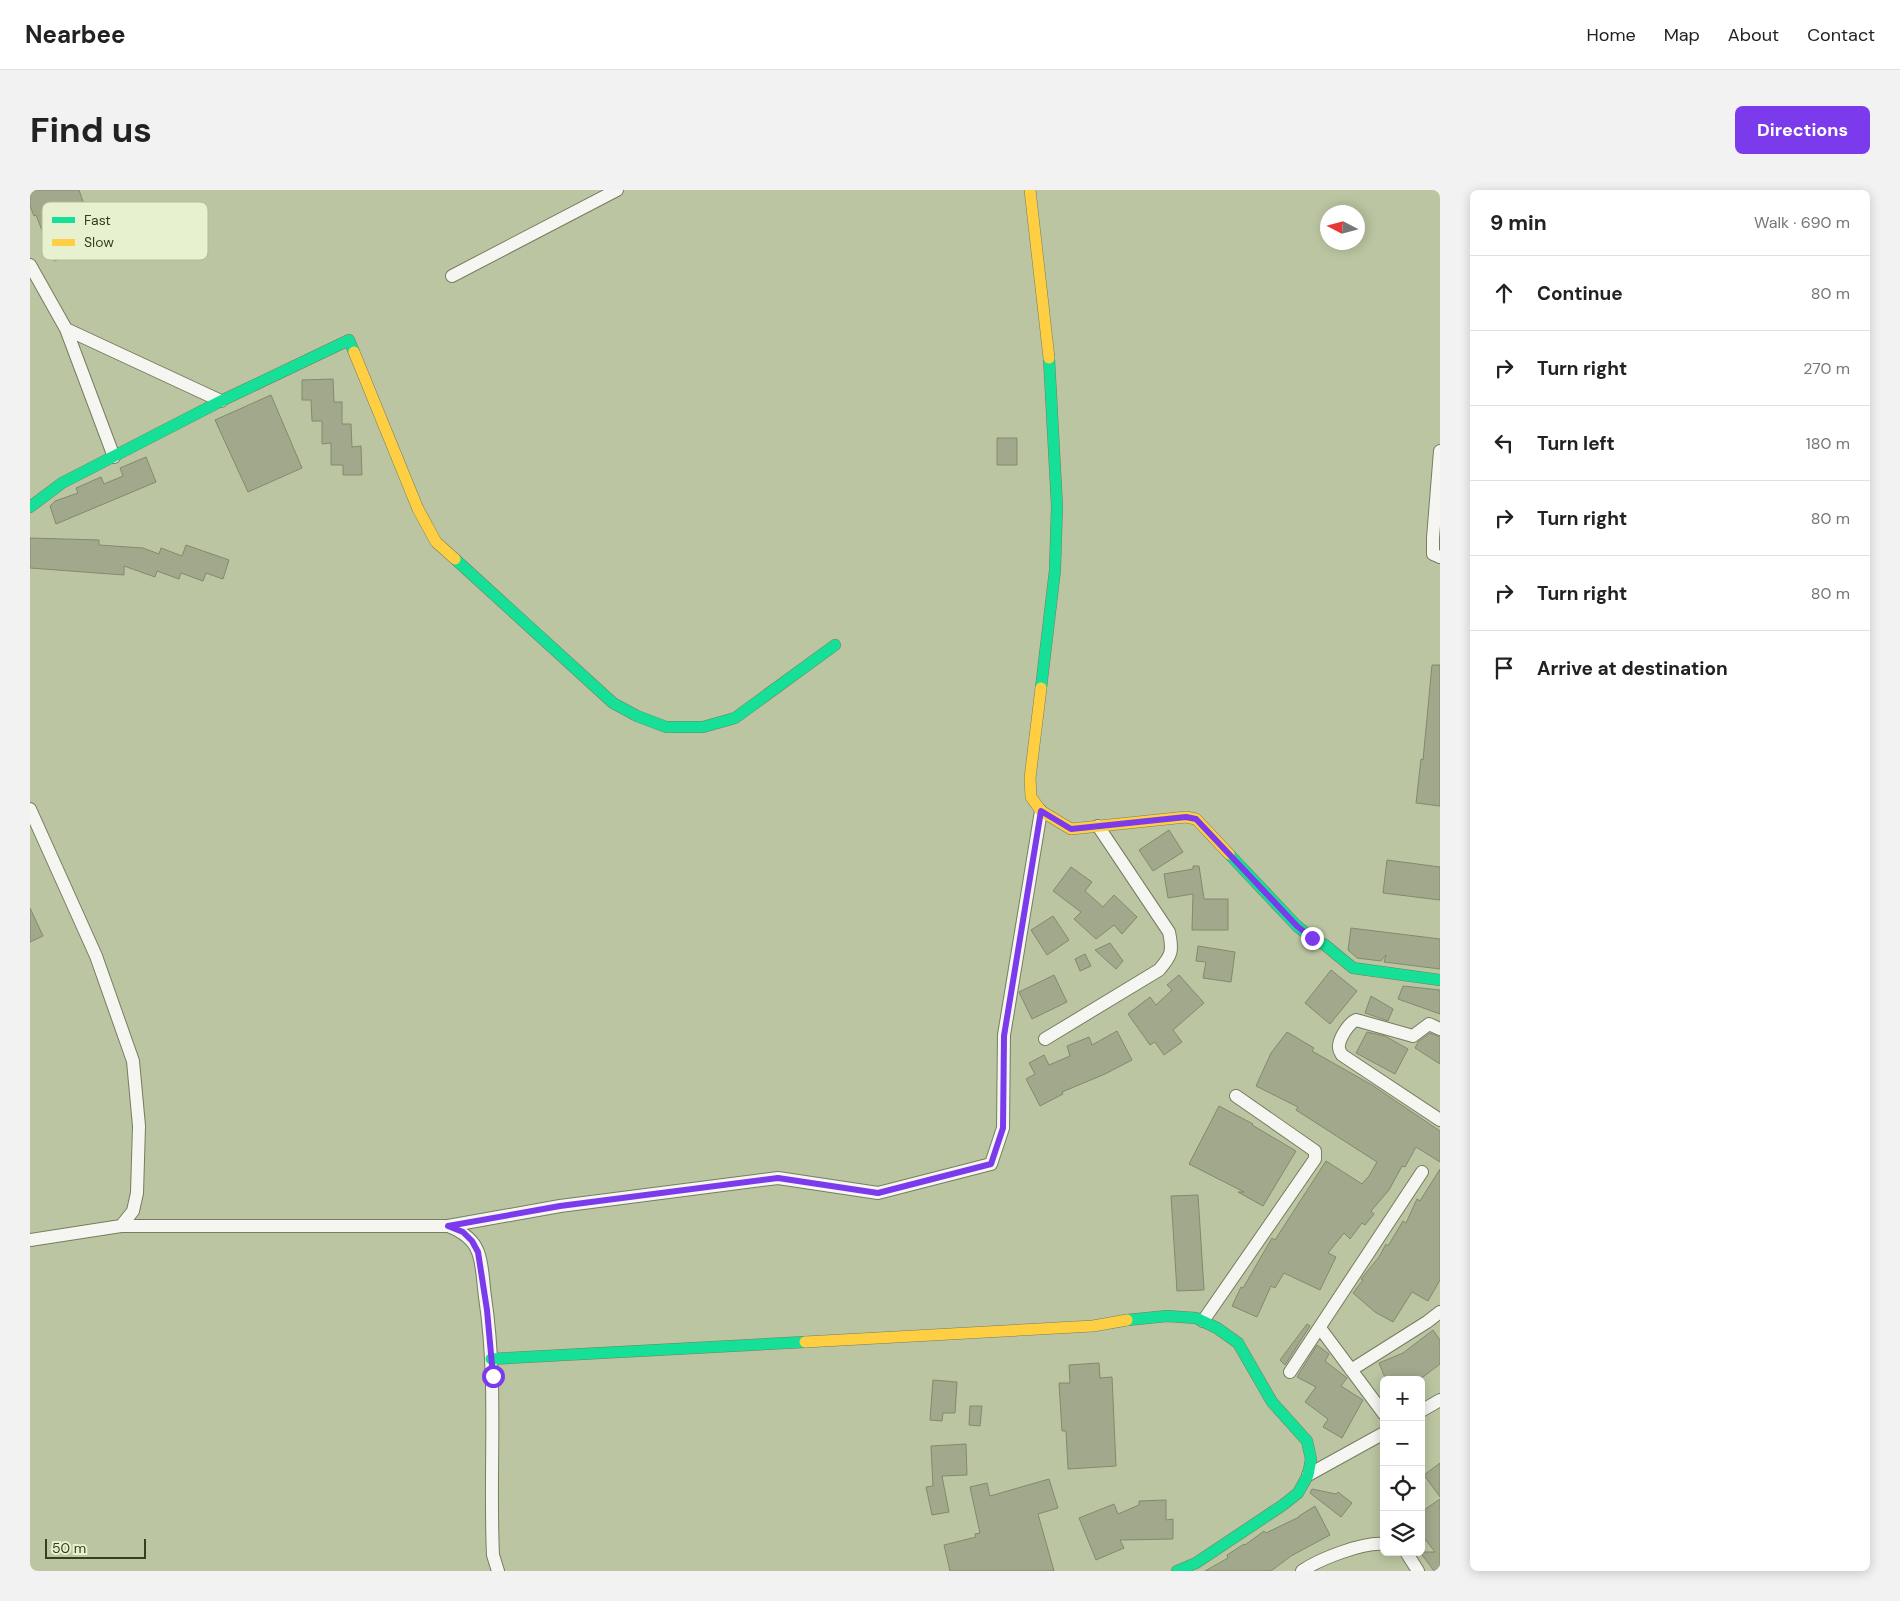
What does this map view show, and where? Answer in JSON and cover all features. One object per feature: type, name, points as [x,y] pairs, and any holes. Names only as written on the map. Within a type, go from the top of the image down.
[{"type":"street","points":[[452,276],[617,190]]},
{"type":"street","points":[[1030,190],[1051,378],[1057,506],[1055,570],[1030,778],[1031,797],[1041,811],[1071,829],[1186,817],[1196,819],[1297,926],[1312,938],[1325,945],[1353,968],[1440,980]]},
{"type":"street","points":[[30,265],[66,329],[114,457]]},
{"type":"street","points":[[66,329],[221,401]]},
{"type":"street","points":[[30,507],[62,483],[221,401],[349,340],[418,509],[436,542],[613,703],[637,716],[666,727],[703,727],[735,718],[834,644]]},
{"type":"street","points":[[1440,451],[1433,538],[1434,554],[1440,557]]},
{"type":"street","points":[[30,809],[96,956],[133,1061],[139,1126],[137,1193],[133,1211],[122,1226]]},
{"type":"street","points":[[30,1240],[122,1226],[448,1226],[560,1206],[778,1178],[878,1193],[991,1164],[1003,1128],[1004,1036],[1041,811]]},
{"type":"street","points":[[1045,1039],[1159,970],[1169,959],[1172,947],[1169,932],[1098,826]]},
{"type":"street","points":[[1440,1029],[1430,1024],[1425,1026],[1418,1034],[1408,1035],[1356,1020],[1352,1022],[1339,1042],[1338,1049],[1342,1055],[1440,1120]]},
{"type":"street","points":[[1203,1321],[1314,1159],[1315,1151],[1236,1096]]},
{"type":"street","points":[[1290,1372],[1422,1172]]},
{"type":"street","points":[[448,1226],[463,1232],[472,1241],[478,1252],[487,1310],[493,1385],[491,1522],[493,1555],[498,1571]]},
{"type":"street","points":[[1351,1370],[1440,1312]]},
{"type":"street","points":[[492,1360],[1093,1326],[1149,1316],[1182,1317],[1203,1321],[1217,1328],[1238,1343],[1272,1402],[1307,1441],[1311,1459],[1308,1475],[1298,1493],[1196,1563],[1177,1571]]},
{"type":"street","points":[[1320,1328],[1380,1409]]},
{"type":"street","points":[[1425,1409],[1440,1400]]},
{"type":"street","points":[[1308,1475],[1380,1435]]},
{"type":"street","points":[[1302,1571],[1311,1564],[1341,1552],[1380,1545]]},
{"type":"street","points":[[1409,1556],[1418,1571]]},
{"type":"building","points":[[36,190],[79,190],[83,202],[42,202],[42,230],[30,206],[30,192]]},
{"type":"building","points":[[333,379],[334,402],[342,402],[342,424],[351,424],[352,447],[361,446],[362,475],[343,475],[343,465],[331,465],[331,443],[322,444],[322,421],[312,421],[311,400],[302,400],[302,380]]},
{"type":"building","points":[[271,395],[302,468],[248,492],[215,420]]},
{"type":"building","points":[[997,438],[1017,438],[1017,465],[997,465]]},
{"type":"building","points":[[146,457],[156,482],[56,524],[50,506],[55,501],[78,493],[76,488],[101,477],[104,484],[123,476],[120,468]]},
{"type":"building","points":[[30,538],[99,540],[99,545],[143,548],[159,554],[161,548],[182,556],[186,545],[229,560],[223,579],[206,573],[203,581],[181,573],[179,579],[157,571],[155,577],[124,566],[124,575],[30,568]]},
{"type":"building","points":[[1432,665],[1440,665],[1440,806],[1416,803],[1421,759],[1423,760]]},
{"type":"building","points":[[1169,830],[1183,852],[1153,871],[1139,850]]},
{"type":"building","points":[[1387,860],[1440,867],[1440,900],[1383,893]]},
{"type":"building","points":[[1193,866],[1199,866],[1204,899],[1228,899],[1228,930],[1192,930],[1193,894],[1168,898],[1164,874],[1193,869]]},
{"type":"building","points":[[1071,867],[1092,882],[1085,891],[1103,907],[1114,895],[1137,917],[1122,934],[1114,925],[1096,939],[1074,919],[1081,912],[1053,891]]},
{"type":"building","points":[[30,908],[43,936],[30,942]]},
{"type":"building","points":[[1053,916],[1069,940],[1047,955],[1031,930]]},
{"type":"building","points":[[1351,928],[1440,939],[1440,969],[1384,962],[1386,955],[1381,961],[1357,958],[1348,950]]},
{"type":"building","points":[[1110,943],[1123,961],[1116,969],[1095,950]]},
{"type":"building","points":[[1198,946],[1235,952],[1231,982],[1203,978],[1206,962],[1196,961]]},
{"type":"building","points":[[1085,954],[1091,966],[1080,971],[1075,959]]},
{"type":"building","points":[[1331,970],[1357,991],[1330,1024],[1305,1003]]},
{"type":"building","points":[[1054,975],[1067,1002],[1032,1019],[1019,992]]},
{"type":"building","points":[[1179,975],[1204,1003],[1173,1030],[1182,1042],[1164,1055],[1155,1042],[1150,1045],[1128,1014],[1150,997],[1156,1005],[1172,990],[1167,985]]},
{"type":"building","points":[[1403,986],[1440,990],[1440,1014],[1398,999]]},
{"type":"building","points":[[1371,996],[1393,1009],[1388,1021],[1365,1013]]},
{"type":"building","points":[[1117,1031],[1132,1060],[1105,1074],[1062,1092],[1063,1094],[1040,1106],[1026,1079],[1035,1074],[1029,1063],[1044,1055],[1049,1065],[1070,1056],[1067,1046],[1089,1037],[1092,1045]]},
{"type":"building","points":[[1287,1032],[1314,1048],[1312,1051],[1372,1085],[1440,1131],[1440,1162],[1416,1147],[1405,1167],[1402,1166],[1389,1190],[1371,1211],[1374,1214],[1365,1225],[1362,1223],[1350,1239],[1344,1233],[1328,1253],[1336,1257],[1320,1290],[1284,1273],[1275,1288],[1271,1286],[1257,1317],[1232,1306],[1241,1287],[1243,1288],[1272,1238],[1275,1240],[1326,1161],[1362,1184],[1377,1162],[1296,1110],[1298,1107],[1256,1086],[1271,1053]]},
{"type":"building","points":[[1367,1032],[1385,1036],[1408,1049],[1395,1074],[1356,1053]]},
{"type":"building","points":[[1430,1033],[1440,1037],[1440,1064],[1415,1048],[1418,1042]]},
{"type":"building","points":[[1219,1106],[1253,1124],[1296,1151],[1263,1206],[1238,1192],[1244,1192],[1189,1164]]},
{"type":"building","points":[[1440,1169],[1440,1280],[1428,1301],[1412,1292],[1393,1322],[1375,1312],[1353,1293],[1386,1244],[1388,1246],[1403,1221],[1406,1223],[1417,1199],[1420,1201]]},
{"type":"building","points":[[1198,1195],[1204,1290],[1177,1291],[1171,1196]]},
{"type":"building","points":[[1307,1324],[1310,1326],[1285,1365],[1280,1360]]},
{"type":"building","points":[[1433,1330],[1440,1340],[1440,1364],[1424,1376],[1384,1376],[1379,1363],[1403,1353]]},
{"type":"building","points":[[1317,1345],[1329,1354],[1325,1361],[1347,1378],[1341,1386],[1363,1400],[1342,1438],[1323,1427],[1328,1419],[1305,1402],[1316,1387],[1297,1377]]},
{"type":"building","points":[[1099,1363],[1100,1378],[1112,1377],[1116,1466],[1068,1469],[1066,1431],[1062,1431],[1059,1383],[1070,1383],[1069,1365]]},
{"type":"building","points":[[933,1380],[957,1382],[955,1413],[943,1413],[942,1421],[930,1420]]},
{"type":"building","points":[[970,1406],[982,1406],[980,1426],[969,1425]]},
{"type":"building","points":[[966,1444],[967,1475],[942,1476],[949,1512],[932,1515],[926,1487],[933,1486],[931,1446]]},
{"type":"building","points":[[1440,1463],[1440,1497],[1425,1476],[1425,1474]]},
{"type":"building","points":[[1049,1479],[1058,1508],[1038,1514],[1054,1571],[950,1571],[944,1545],[976,1537],[975,1534],[980,1533],[970,1487],[987,1483],[990,1496]]},
{"type":"building","points":[[1312,1489],[1336,1494],[1338,1492],[1352,1503],[1341,1517],[1310,1493]]},
{"type":"building","points":[[1440,1499],[1440,1571],[1434,1571],[1423,1556],[1425,1556],[1425,1552],[1435,1552],[1425,1539],[1425,1509]]},
{"type":"building","points":[[1166,1500],[1166,1520],[1173,1519],[1173,1539],[1120,1540],[1124,1548],[1096,1560],[1079,1518],[1114,1504],[1118,1514],[1139,1505],[1139,1501]]},
{"type":"building","points":[[1315,1506],[1330,1535],[1291,1556],[1271,1571],[1205,1571],[1228,1558],[1227,1555],[1264,1531],[1266,1533],[1299,1517]]},
{"type":"traffic: fast","points":[[30,507],[62,483],[221,401],[349,340],[354,352]]},
{"type":"traffic: fast","points":[[1041,688],[1055,570],[1057,506],[1049,358]]},
{"type":"traffic: fast","points":[[455,559],[613,703],[637,716],[666,727],[703,727],[735,718],[835,645]]},
{"type":"traffic: fast","points":[[1229,854],[1297,926],[1312,938],[1325,945],[1353,968],[1440,980]]},
{"type":"traffic: fast","points":[[1127,1320],[1167,1316],[1196,1318],[1217,1328],[1238,1343],[1272,1402],[1307,1441],[1311,1459],[1308,1475],[1298,1493],[1196,1563],[1177,1571]]},
{"type":"traffic: fast","points":[[491,1359],[805,1342]]},
{"type":"traffic: slow","points":[[1030,190],[1049,358]]},
{"type":"traffic: slow","points":[[354,352],[418,509],[436,542],[455,559]]},
{"type":"traffic: slow","points":[[1041,688],[1030,778],[1031,797],[1041,811],[1071,829],[1186,817],[1196,819],[1229,854]]},
{"type":"traffic: slow","points":[[805,1342],[1093,1326],[1127,1320]]},
{"type":"route","points":[[493,1376],[487,1310],[478,1252],[472,1241],[463,1232],[448,1226],[560,1206],[778,1178],[878,1193],[991,1164],[1003,1128],[1005,1089],[1003,1065],[1004,1036],[1041,811],[1071,829],[1186,817],[1196,819],[1297,926],[1312,938]]}]
